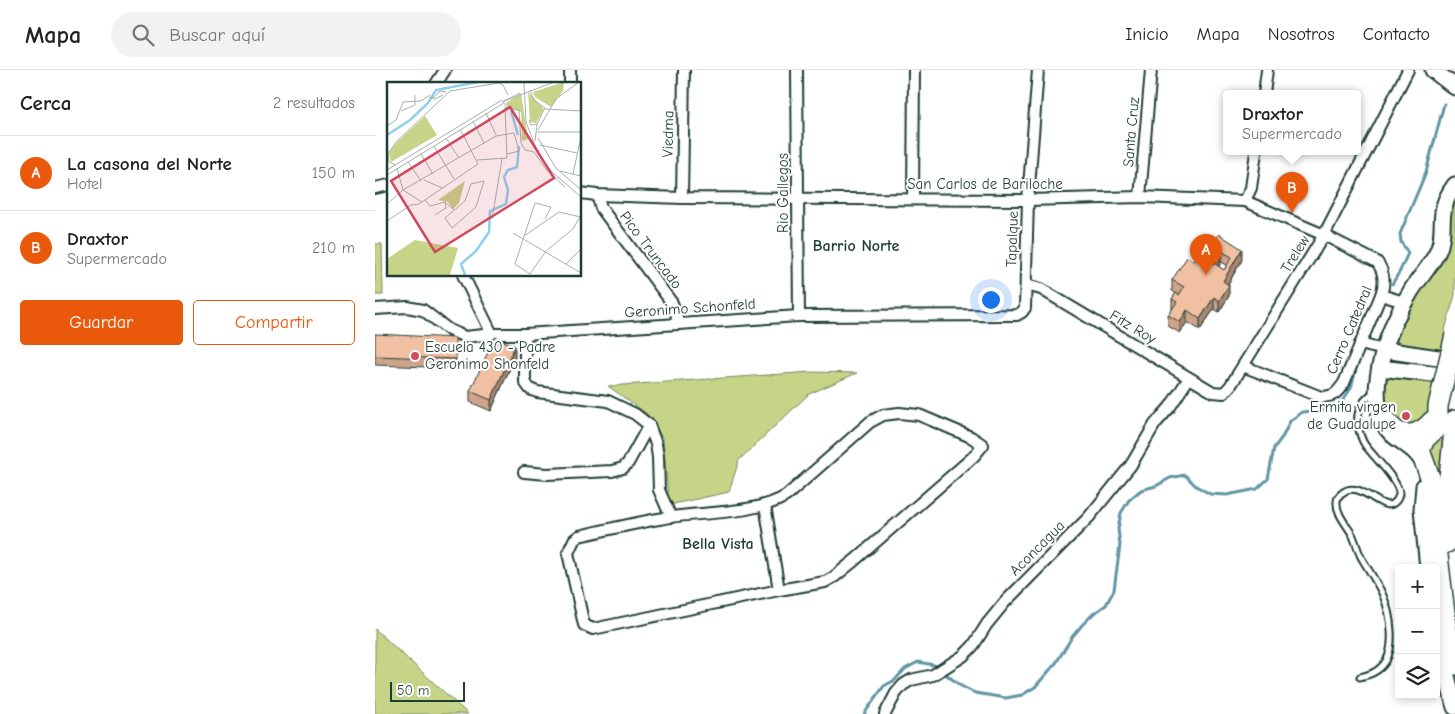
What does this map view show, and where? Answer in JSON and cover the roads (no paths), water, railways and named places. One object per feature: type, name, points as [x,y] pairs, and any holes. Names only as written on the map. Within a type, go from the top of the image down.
[{"type":"highway","points":[[1455,334],[1442,380],[1438,406],[1439,422],[1437,428],[1425,439],[1421,448],[1431,480],[1431,498],[1447,630],[1455,665]]},
{"type":"highway","points":[[1381,415],[1396,431],[1403,434],[1415,434],[1427,426],[1438,406]]},
{"type":"highway","points":[[1455,420],[1447,508],[1447,560],[1455,624]]},
{"type":"main road","points":[[1433,70],[1455,87]]},
{"type":"main road","points":[[1428,564],[1422,509],[1427,466],[1414,450],[1391,433],[1385,425],[1379,410],[1378,389],[1384,350],[1392,327],[1404,302],[1436,255],[1442,234],[1444,205],[1455,185]]},
{"type":"main road","points":[[1384,350],[1445,359]]},
{"type":"main road","points":[[1380,368],[1442,380]]},
{"type":"main road","points":[[1440,649],[1455,707]]},
{"type":"street","points":[[438,82],[445,70]]},
{"type":"street","name":"Viedma","points":[[682,198],[684,70]]},
{"type":"street","name":"Rio Gallegos","points":[[797,70],[799,316]]},
{"type":"street","points":[[913,199],[914,70]]},
{"type":"street","name":"Tapalque","points":[[1017,315],[1025,308],[1028,200],[1038,70]]},
{"type":"street","name":"Santa Cruz","points":[[1140,197],[1151,70]]},
{"type":"street","points":[[1264,90],[1267,70]]},
{"type":"street","name":"Trelew","points":[[1224,393],[1231,386],[1324,235],[1408,70]]},
{"type":"street","points":[[1245,201],[1251,188],[1256,155]]},
{"type":"street","name":"San Carlos de Bariloche","points":[[581,193],[682,198],[1028,200],[1140,197],[1245,201],[1324,235],[1377,262]]},
{"type":"street","name":"Pico Truncado","points":[[597,195],[601,208],[672,303],[678,324]]},
{"type":"street","name":"Cerro Catedral","points":[[1243,366],[1321,397],[1337,393],[1344,383],[1385,283],[1382,268],[1377,262]]},
{"type":"street","points":[[463,276],[492,334]]},
{"type":"street","name":"Fitz Roy","points":[[1026,285],[1041,289],[1213,392],[1224,393]]},
{"type":"street","points":[[1381,295],[1404,302]]},
{"type":"street","name":"Geronimo Schonfeld","points":[[375,309],[407,307],[423,310],[449,330],[465,337],[799,316],[1017,315]]},
{"type":"street","points":[[525,334],[525,382],[530,389],[537,392],[608,402],[635,414],[649,426],[657,450],[659,490],[671,517]]},
{"type":"street","points":[[1360,344],[1384,350]]},
{"type":"street","name":"Aconcagua","points":[[885,714],[896,693],[903,685],[911,680],[933,675],[963,656],[973,646],[987,624],[1005,602],[1089,518],[1131,465],[1155,424],[1170,407],[1189,378]]},
{"type":"street","points":[[899,413],[919,415],[971,437],[983,445],[973,457],[855,560],[825,582],[593,629],[584,625],[568,553],[574,540],[579,536],[671,517],[723,512],[765,505],[779,501],[786,496],[870,422],[883,415],[899,413]]},
{"type":"street","points":[[523,472],[547,474],[612,471],[623,468],[649,426]]},
{"type":"street","points":[[765,505],[779,590]]},
{"type":"lane","points":[[1359,677],[1375,672],[1386,661],[1390,652],[1391,642],[1390,621],[1383,595],[1360,556],[1352,536],[1337,509],[1337,502],[1338,496],[1344,490],[1356,489],[1385,505],[1392,504],[1397,500],[1399,494],[1394,480],[1365,444],[1358,426],[1358,410],[1362,402],[1378,389]]},
{"type":"waterway","points":[[1392,284],[1408,253],[1401,242],[1400,234],[1426,172],[1444,104]]},
{"type":"waterway","points":[[864,714],[884,686],[895,680],[905,669],[918,662],[934,665],[961,686],[975,693],[1006,698],[1022,695],[1035,687],[1056,663],[1082,625],[1106,605],[1114,590],[1120,545],[1118,529],[1121,513],[1129,500],[1141,490],[1156,486],[1170,478],[1185,475],[1196,486],[1210,494],[1227,495],[1257,489],[1268,479],[1274,448],[1283,436],[1290,421],[1302,412],[1337,409],[1351,388],[1357,365]]},
{"type":"place","name":"Draxtor","points":[[1292,213]]},
{"type":"place","name":"La casona del Norte","points":[[1206,275]]},
{"type":"place","name":"Escuela 430 - Padre Geronimo Shonfeld","points":[[415,356]]},
{"type":"place","name":"Ermita virgen de Guadalupe","points":[[1406,416]]},
{"type":"district","name":"Barrio Norte","points":[[856,246]]},
{"type":"district","name":"Bella Vista","points":[[718,544]]}]
